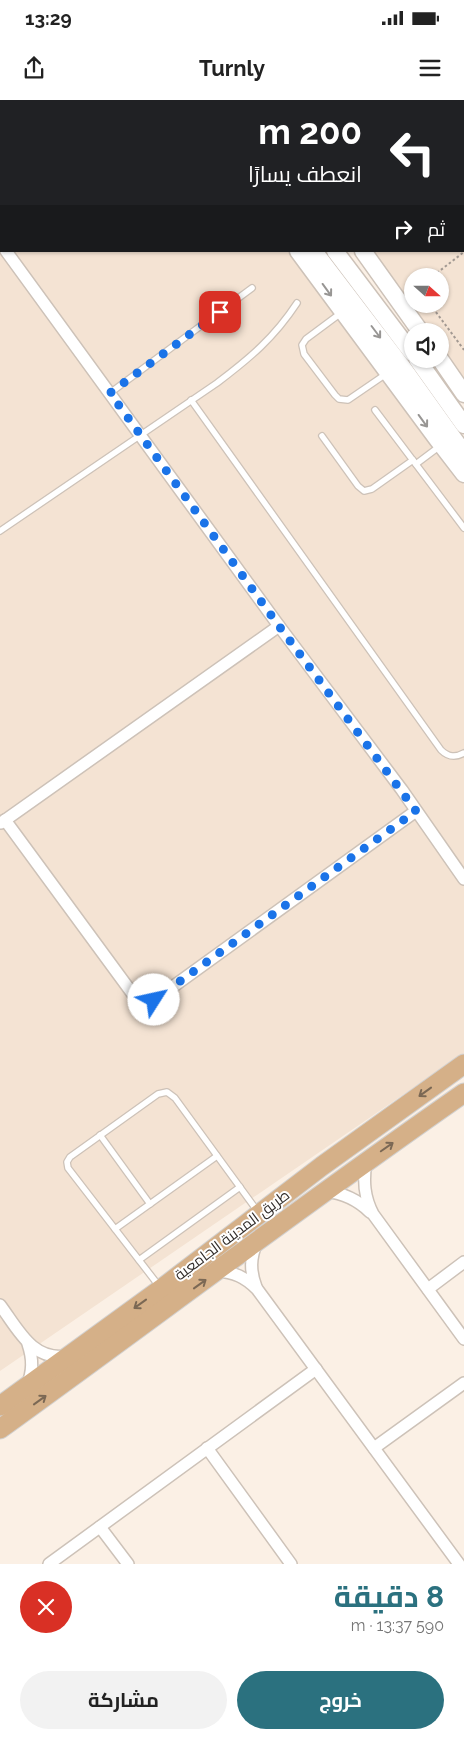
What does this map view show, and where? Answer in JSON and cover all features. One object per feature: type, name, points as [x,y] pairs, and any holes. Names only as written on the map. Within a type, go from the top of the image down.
[{"type":"main road","points":[[299,252],[343,312],[400,363]]},
{"type":"main road","points":[[315,252],[400,363],[464,453]]},
{"type":"main road","points":[[336,252],[400,363],[441,445],[464,474]]},
{"type":"main road","points":[[363,252],[414,323]]},
{"type":"main road","points":[[423,368],[464,426]]},
{"type":"main road","points":[[446,368],[464,394]]},
{"type":"main road","name":"طريق المدينة الجامعية","points":[[0,1406],[464,1064]]},
{"type":"main road","name":"طريق المدينة الجامعية","points":[[0,1429],[325,1191],[464,1093]]},
{"type":"street","points":[[7,252],[464,879]]},
{"type":"street","points":[[279,626],[3,821],[132,993],[138,999],[146,1001],[154,1000],[160,996],[416,811]]},
{"type":"street","points":[[366,1162],[365,1194],[373,1214]]},
{"type":"street","points":[[325,1191],[357,1200],[373,1214],[464,1339]]},
{"type":"street","points":[[257,1241],[253,1250],[252,1270],[257,1289]]},
{"type":"street","points":[[428,1289],[464,1262]]},
{"type":"street","points":[[218,1271],[235,1273],[250,1282],[257,1289],[459,1564]]},
{"type":"street","points":[[0,1305],[28,1344],[31,1352],[32,1370],[26,1387]]},
{"type":"street","points":[[28,1344],[43,1354],[60,1357],[69,1356]]},
{"type":"street","points":[[49,1564],[316,1369]]},
{"type":"street","points":[[374,1448],[464,1383]]},
{"type":"street","points":[[207,1448],[291,1564]]},
{"type":"street","points":[[100,1527],[128,1564]]},
{"type":"lane","points":[[110,393],[252,288]]},
{"type":"lane","points":[[0,531],[242,364],[266,343],[297,303]]},
{"type":"lane","points":[[343,312],[303,342],[302,350],[335,395],[343,400],[348,400],[400,363]]},
{"type":"lane","points":[[191,400],[441,750],[453,756],[464,753]]},
{"type":"lane","points":[[375,410],[464,528]]},
{"type":"lane","points":[[322,436],[358,486],[364,491],[368,491],[441,445]]},
{"type":"lane","points":[[161,1289],[67,1166],[70,1157],[158,1094],[168,1092],[176,1098],[260,1213]]},
{"type":"lane","points":[[100,1135],[150,1204]]},
{"type":"lane","points":[[115,1229],[217,1156]]},
{"type":"lane","points":[[139,1260],[240,1187]]},
{"type":"path","points":[[443,268],[464,252]]},
{"type":"path","points":[[437,313],[464,350]]},
{"type":"shaded area","points":[[0,252],[292,252],[464,485],[464,1053],[0,1371]]},
{"type":"shaded area","points":[[368,252],[464,252],[464,392],[448,368],[449,323],[416,323],[410,313],[449,313],[449,268],[404,268],[404,305]]},
{"type":"route","points":[[154,1000],[416,811],[110,393],[220,312]]}]
